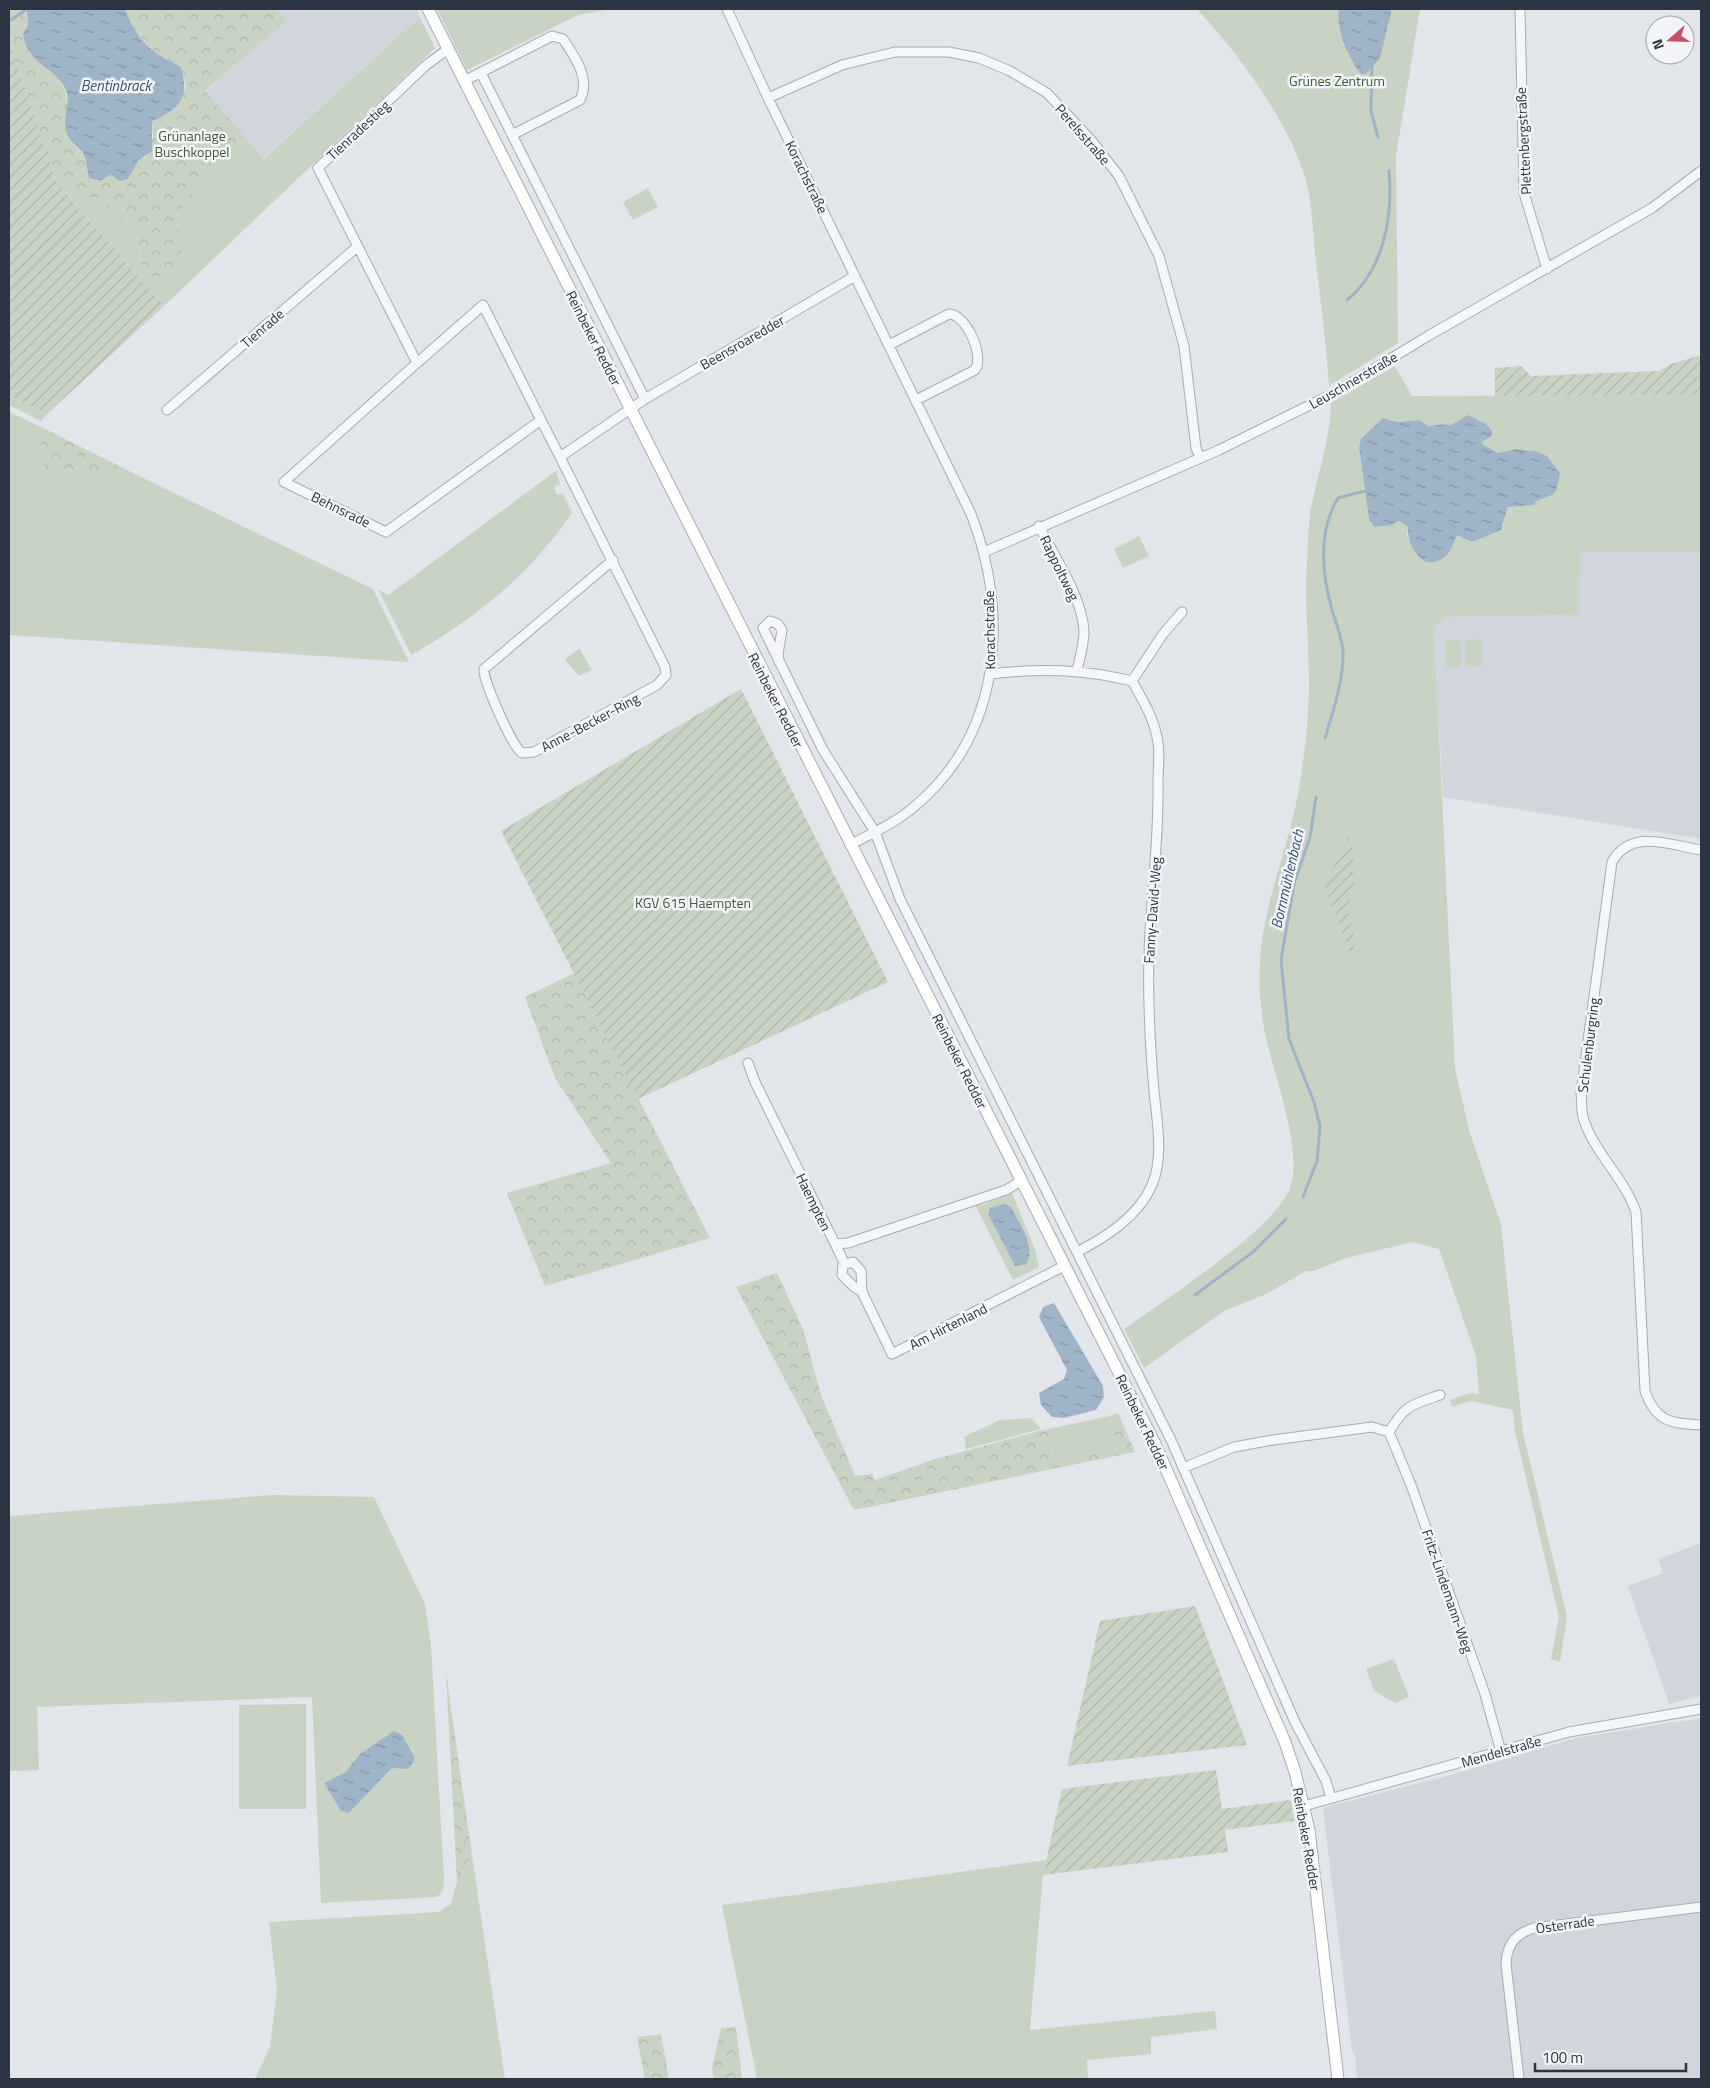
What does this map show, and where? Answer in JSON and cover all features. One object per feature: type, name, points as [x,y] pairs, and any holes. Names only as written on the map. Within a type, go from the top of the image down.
[{"type":"main road","name":"Reinbeker Redder","points":[[428,9],[1156,1446],[1285,1742],[1304,1806],[1314,1864],[1338,2079]]},
{"type":"street","name":"Korachstraße","points":[[727,9],[768,98],[971,514],[984,552],[991,602],[990,674],[983,706],[974,731],[957,759],[914,807],[875,832],[850,844]]},
{"type":"street","name":"Plettenbergstraße","points":[[1520,9],[1524,193],[1547,269]]},
{"type":"street","points":[[464,81],[552,36],[563,40],[583,74],[586,90],[580,100],[512,135]]},
{"type":"street","name":"Tienradestieg","points":[[417,362],[318,168],[425,66],[448,50]]},
{"type":"street","name":"Perelsstraße","points":[[768,98],[842,65],[895,52],[949,52],[979,58],[1010,71],[1048,94],[1090,140],[1119,176],[1159,256],[1184,346],[1196,448],[1200,457]]},
{"type":"street","name":"Reinbeker Redder","points":[[481,73],[645,399]]},
{"type":"street","name":"Leuschnerstraße","points":[[984,552],[1039,526],[1245,438],[1334,393],[1428,336],[1659,204],[1701,171]]},
{"type":"street","name":"Tienrade","points":[[167,410],[357,247]]},
{"type":"street","name":"Beensroaredder","points":[[630,410],[645,399],[855,276]]},
{"type":"street","name":"Behnsrade","points":[[541,420],[386,532],[284,482],[483,305],[560,457]]},
{"type":"street","points":[[889,345],[949,314],[953,314],[963,322],[978,352],[979,361],[974,370],[916,400]]},
{"type":"street","points":[[560,457],[630,410]]},
{"type":"street","name":"Anne-Becker-Ring","points":[[560,457],[613,560],[665,667],[665,678],[657,686],[534,752],[522,753],[516,746],[502,717],[485,678],[484,669],[613,560]]},
{"type":"street","name":"Rappoltweg","points":[[1039,526],[1077,600],[1084,632],[1077,670]]},
{"type":"street","points":[[990,674],[1019,671],[1077,670],[1132,680],[1163,634],[1182,612]]},
{"type":"street","name":"Reinbeker Redder","points":[[779,662],[823,750],[875,832],[900,900],[1184,1468],[1295,1722],[1326,1781],[1331,1798]]},
{"type":"street","name":"Fanny-David-Weg","points":[[1077,1252],[1102,1239],[1118,1227],[1140,1203],[1152,1186],[1158,1161],[1158,1132],[1148,1020],[1148,986],[1159,816],[1158,743],[1151,716],[1132,680]]},
{"type":"street","name":"Schulenburgring","points":[[1701,850],[1642,840],[1620,850],[1612,862],[1581,1093],[1583,1115],[1590,1134],[1624,1187],[1636,1212],[1645,1391],[1649,1403],[1654,1412],[1673,1422],[1701,1425]]},
{"type":"street","name":"Haempten","points":[[748,1063],[755,1082],[835,1244],[848,1244],[1006,1190],[1021,1182]]},
{"type":"street","name":"Am Hirtenland","points":[[835,1244],[845,1264]]},
{"type":"street","name":"Am Hirtenland","points":[[862,1292],[842,1275],[843,1265],[853,1262],[858,1265],[861,1271],[862,1292],[892,1354],[1064,1266]]},
{"type":"street","points":[[1184,1468],[1234,1447],[1273,1440],[1372,1427],[1389,1432],[1401,1412],[1416,1403],[1440,1395]]},
{"type":"street","name":"Fritz-Lindemann-Weg","points":[[1389,1432],[1411,1484],[1485,1694],[1501,1752]]},
{"type":"street","name":"Mendelstraße","points":[[1304,1806],[1569,1732],[1701,1709]]},
{"type":"street","name":"Osterrade","points":[[1519,2079],[1506,1964],[1507,1950],[1513,1940],[1522,1932],[1534,1928],[1701,1907]]},
{"type":"shaded area","points":[[276,9],[416,9],[420,17],[262,159],[205,92],[285,21]]},
{"type":"shaded area","points":[[1579,552],[1701,552],[1701,839],[1443,797],[1434,628],[1447,617],[1579,615]]},
{"type":"shaded area","points":[[1701,1543],[1701,1696],[1669,1704],[1628,1586],[1663,1573],[1658,1559]]},
{"type":"shaded area","points":[[1701,1718],[1701,2079],[1357,2079],[1323,1808],[1458,1773],[1577,1738]]},
{"type":"green space","name":"Grünanlage Buschkoppel","points":[[9,9],[27,9],[28,25],[23,34],[29,53],[59,80],[65,89],[73,144],[84,155],[89,178],[98,181],[111,175],[128,179],[138,161],[147,156],[153,136],[152,121],[164,116],[186,87],[181,67],[161,56],[140,38],[125,9],[276,9],[286,21],[205,91],[247,140],[176,213],[183,257],[162,275],[144,278],[135,230],[98,199],[66,193],[57,183],[10,44]]},
{"type":"green space","points":[[437,9],[612,9],[578,15],[467,70]]},
{"type":"green space","name":"Grünes Zentrum","points":[[1197,9],[1420,9],[1396,156],[1398,343],[1329,386],[1311,208],[1306,181],[1299,159],[1261,90],[1229,46]]},
{"type":"green space","points":[[420,17],[435,48],[164,306],[66,193],[98,199],[135,230],[144,277],[183,257],[176,213],[247,140],[263,159]]},
{"type":"green space","points":[[10,44],[57,183],[164,306],[47,414],[9,396]]},
{"type":"green space","points":[[648,188],[658,207],[633,220],[623,202]]},
{"type":"green space","points":[[1701,355],[1701,395],[1495,396],[1495,368],[1521,366],[1531,376],[1659,371],[1671,364]]},
{"type":"green space","points":[[1395,366],[1412,396],[1701,395],[1701,552],[1580,552],[1579,615],[1447,617],[1434,628],[1455,1068],[1469,1130],[1501,1225],[1523,1433],[1567,1617],[1560,1662],[1551,1659],[1559,1617],[1515,1432],[1513,1410],[1470,1401],[1452,1407],[1450,1400],[1470,1393],[1479,1394],[1476,1356],[1439,1249],[1413,1242],[1346,1258],[1314,1271],[1306,1271],[1266,1294],[1224,1311],[1144,1368],[1124,1329],[1242,1243],[1281,1204],[1290,1188],[1293,1172],[1293,1154],[1286,1113],[1270,1055],[1262,1016],[1260,965],[1262,939],[1267,914],[1294,814],[1305,748],[1309,695],[1306,579],[1309,529],[1311,508],[1328,430],[1331,403]],"holes":[[[1390,419],[1398,422],[1419,420],[1429,426],[1451,425],[1483,441],[1482,444],[1498,453],[1527,449],[1547,456],[1556,491],[1552,495],[1536,501],[1534,505],[1508,507],[1503,526],[1457,534],[1417,556],[1407,536],[1408,527],[1399,521],[1392,525],[1369,519],[1359,448],[1365,435]]]},
{"type":"green space","points":[[9,396],[47,414],[41,421],[9,405]]},
{"type":"green space","points":[[9,412],[37,425],[45,472],[141,477],[373,589],[409,662],[9,635]]},
{"type":"green space","points":[[37,425],[141,477],[45,472]]},
{"type":"green space","points":[[556,471],[560,484],[554,487],[557,495],[563,493],[572,513],[555,536],[519,576],[480,610],[411,655],[378,589],[388,595]]},
{"type":"green space","points":[[1139,536],[1149,556],[1123,568],[1114,549]]},
{"type":"green space","points":[[1482,639],[1482,667],[1466,667],[1466,640]]},
{"type":"green space","points":[[1445,640],[1460,640],[1461,668],[1446,668]]},
{"type":"green space","points":[[579,648],[592,670],[579,676],[565,660]]},
{"type":"green space","name":"KGV 615 Haempten","points":[[741,689],[888,982],[638,1099],[501,831]]},
{"type":"green space","points":[[1349,837],[1353,847],[1354,884],[1347,909],[1355,941],[1352,958],[1325,888],[1327,879]]},
{"type":"green space","points":[[574,973],[710,1238],[545,1286],[507,1193],[611,1163],[555,1078],[525,997]]},
{"type":"green space","points":[[1012,1193],[1035,1250],[1039,1267],[1013,1280],[974,1203],[982,1205]],"holes":[[[1005,1204],[1015,1215],[1018,1231],[1015,1266],[988,1214]]]},
{"type":"green space","points":[[777,1273],[803,1329],[821,1395],[855,1476],[872,1474],[875,1480],[935,1459],[1047,1429],[1055,1463],[1118,1449],[1110,1416],[1118,1413],[1135,1452],[854,1510],[736,1287]]},
{"type":"green space","points":[[1110,1416],[1118,1449],[1055,1463],[1047,1429]]},
{"type":"green space","points":[[1031,1418],[1041,1429],[966,1449],[964,1437],[1000,1420]]},
{"type":"green space","points":[[272,1495],[374,1497],[425,1604],[431,1645],[444,1880],[443,1891],[437,1897],[321,1903],[312,1697],[37,1707],[39,1770],[9,1771],[9,1516]],"holes":[[[415,1758],[392,1768],[349,1813],[324,1783],[346,1772]]]},
{"type":"green space","points":[[1195,1606],[1247,1745],[1067,1766],[1100,1621]]},
{"type":"green space","points":[[1394,1659],[1409,1697],[1395,1703],[1374,1691],[1366,1669]]},
{"type":"green space","points":[[446,1673],[472,1855],[457,1882]]},
{"type":"green space","points":[[306,1704],[306,1809],[239,1809],[239,1705]]},
{"type":"green space","points":[[1216,1770],[1222,1809],[1291,1800],[1294,1821],[1225,1830],[1228,1852],[1043,1875],[1062,1789]]},
{"type":"green space","points":[[472,1855],[505,2079],[255,2079],[270,2047],[277,1990],[269,1922],[439,1912],[451,1904],[457,1882]]},
{"type":"green space","points":[[1046,1860],[1043,1875],[1030,2030],[1215,2011],[1217,2029],[1151,2037],[1151,2054],[1087,2060],[1088,2079],[757,2079],[722,1905]]},
{"type":"green space","points":[[736,2027],[742,2079],[714,2079],[712,2067],[721,2028]]},
{"type":"green space","points":[[661,2034],[669,2079],[645,2079],[637,2037]]},
{"type":"water","name":"Bentinbrack","points":[[27,9],[125,9],[140,38],[161,56],[181,67],[184,86],[180,101],[170,112],[152,121],[152,151],[138,161],[128,179],[120,181],[111,175],[100,181],[89,178],[84,155],[67,134],[65,120],[68,98],[65,88],[54,74],[35,58],[25,44],[23,34],[28,25]]},
{"type":"water","points":[[1339,9],[1392,9],[1380,58],[1366,74],[1361,74],[1344,43],[1339,26]]},
{"type":"water","points":[[1468,415],[1486,424],[1492,431],[1491,437],[1483,441],[1482,444],[1498,453],[1516,449],[1535,451],[1547,456],[1560,473],[1556,491],[1552,495],[1536,501],[1534,505],[1508,507],[1501,530],[1472,542],[1457,535],[1448,554],[1438,561],[1431,562],[1418,556],[1414,550],[1410,543],[1408,527],[1399,521],[1392,525],[1374,527],[1369,519],[1359,448],[1361,439],[1383,418],[1398,422],[1419,420],[1429,426],[1451,425]]},
{"type":"water","points":[[1005,1204],[1011,1207],[1026,1236],[1029,1258],[1026,1264],[1015,1266],[988,1214],[990,1208]]},
{"type":"water","points":[[1054,1303],[1103,1386],[1104,1397],[1096,1410],[1064,1418],[1052,1417],[1041,1405],[1039,1393],[1064,1379],[1067,1370],[1039,1317],[1043,1307]]},
{"type":"water","points":[[394,1731],[402,1735],[415,1758],[409,1769],[392,1768],[349,1813],[341,1811],[324,1783],[346,1772],[360,1754]]},
{"type":"waterway","points":[[11,20],[27,9]]},
{"type":"waterway","name":"Bornmühlenbach","points":[[1372,66],[1371,111],[1378,137]]},
{"type":"waterway","name":"Bornmühlenbach","points":[[1347,300],[1360,288],[1378,258],[1387,224],[1390,188],[1389,171]]},
{"type":"waterway","name":"Bornmühlenbach","points":[[1325,738],[1340,684],[1343,662],[1343,651],[1332,610],[1324,567],[1327,524],[1338,498],[1365,491]]},
{"type":"waterway","name":"Bornmühlenbach","points":[[1303,1197],[1317,1161],[1320,1126],[1314,1102],[1289,1039],[1281,960],[1294,884],[1310,837],[1316,797]]},
{"type":"waterway","name":"Bornmühlenbach","points":[[1195,1295],[1253,1252],[1286,1219]]}]
